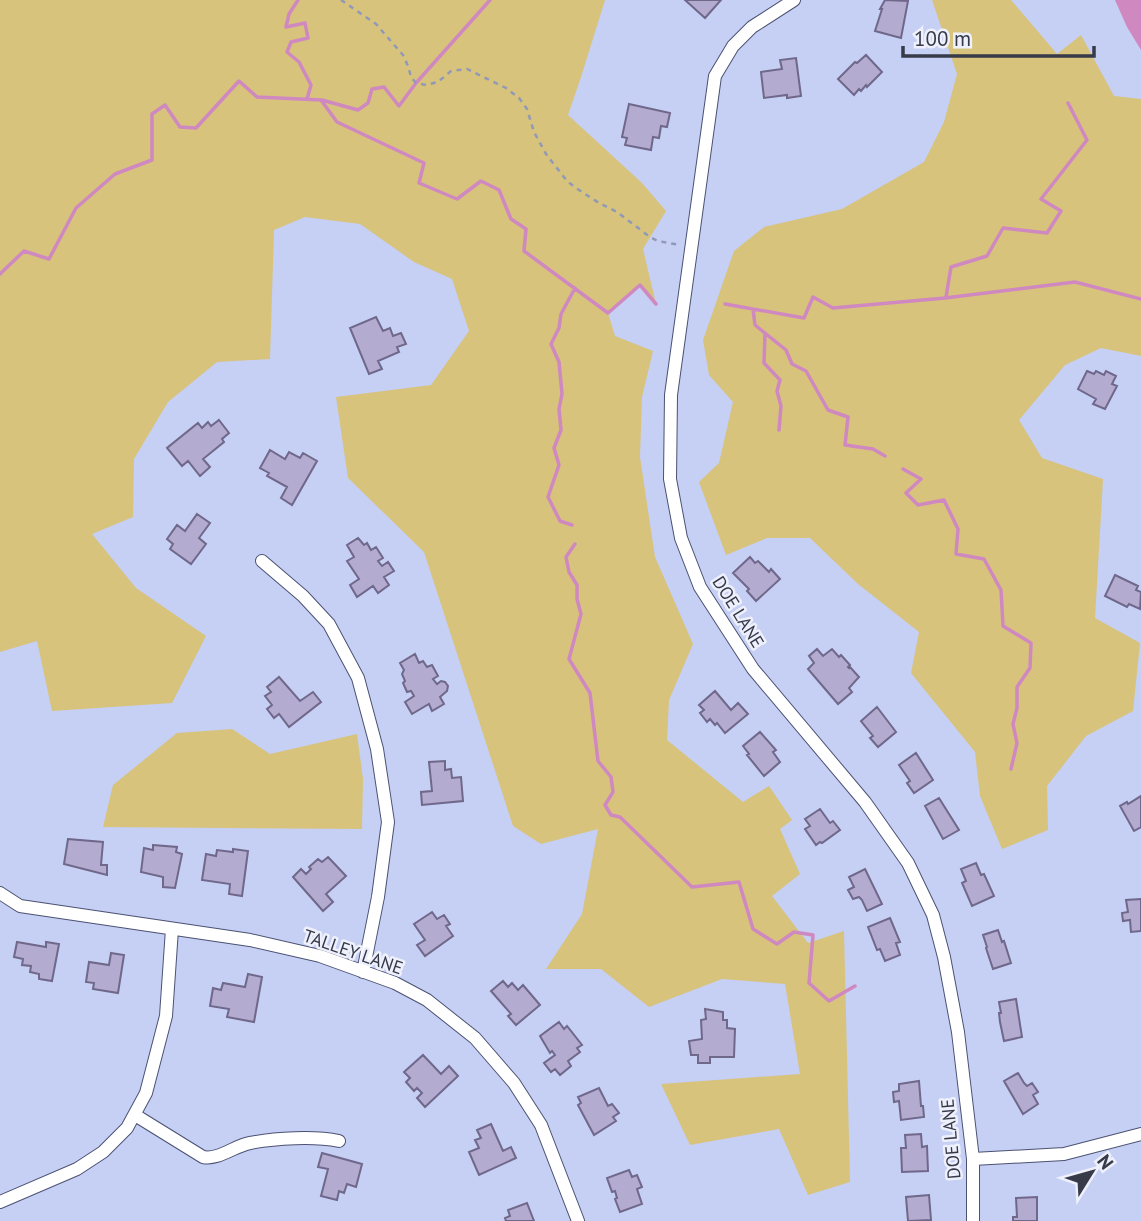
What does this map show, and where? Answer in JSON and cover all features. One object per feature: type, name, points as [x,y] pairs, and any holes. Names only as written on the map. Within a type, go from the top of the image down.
[{"type":"street","name":"DOE LANE","points":[[794,0],[752,27],[733,46],[715,76],[671,394],[670,479],[681,538],[700,587],[753,669],[865,802],[908,863],[933,915],[958,1032],[973,1159],[973,1221]]},
{"type":"street","points":[[262,561],[303,596],[329,624],[358,678],[377,749],[388,822],[378,897],[363,972]]},
{"type":"street","name":"TALLEY LANE","points":[[0,892],[20,906],[250,940],[320,956],[395,983],[427,1000],[475,1038],[514,1083],[541,1125],[578,1221]]},
{"type":"street","points":[[0,1202],[77,1170],[103,1152],[127,1128],[146,1093],[166,1016],[172,929]]},
{"type":"street","points":[[135,1115],[208,1158],[242,1145],[259,1142],[320,1138],[339,1141]]},
{"type":"street","points":[[973,1159],[1064,1154],[1141,1135]]},
{"type":"path","points":[[341,0],[376,24],[403,55],[416,83],[426,85],[438,82],[451,71],[467,69],[506,88],[527,108],[534,132],[546,154],[576,188],[658,241],[692,248]]},
{"type":"shaded area","points":[[0,0],[605,0],[568,115],[642,183],[666,211],[643,249],[656,304],[640,285],[608,313],[615,336],[653,351],[642,397],[640,457],[655,557],[693,644],[669,700],[667,740],[743,802],[769,786],[792,820],[780,829],[800,874],[772,896],[808,943],[844,931],[850,1182],[808,1195],[779,1129],[690,1145],[661,1084],[800,1074],[785,984],[722,979],[649,1007],[601,969],[546,969],[582,914],[598,829],[541,844],[513,826],[424,552],[348,478],[336,397],[431,385],[469,331],[452,279],[414,262],[360,224],[305,217],[274,230],[270,359],[217,362],[168,402],[134,459],[133,517],[92,534],[136,588],[206,636],[172,703],[52,711],[37,641],[0,652]]},
{"type":"shaded area","points":[[932,0],[1011,0],[1057,54],[1081,35],[1114,96],[1141,99],[1141,356],[1101,348],[1065,365],[1019,420],[1042,458],[1103,479],[1095,618],[1140,643],[1133,711],[1086,736],[1047,786],[1048,830],[1002,849],[980,796],[975,752],[911,673],[919,632],[858,584],[810,538],[767,538],[726,555],[699,482],[719,463],[733,402],[709,375],[703,340],[734,251],[764,227],[842,209],[924,162],[944,122],[957,74]]},
{"type":"shaded area","points":[[1115,0],[1141,0],[1141,50]]},
{"type":"shaded area","points":[[232,729],[270,754],[357,734],[363,779],[362,829],[103,827],[113,785],[177,733]]},
{"type":"building","points":[[685,0],[721,0],[705,18]]},
{"type":"building","points":[[885,0],[908,1],[901,38],[875,31]]},
{"type":"building","points":[[866,55],[882,72],[854,95],[838,79]]},
{"type":"building","points":[[796,58],[801,96],[764,98],[761,72],[782,69],[780,60]]},
{"type":"building","points":[[629,104],[670,113],[667,127],[661,126],[659,138],[653,137],[651,150],[625,145],[627,138],[622,137]]},
{"type":"building","points":[[376,317],[383,331],[390,328],[393,336],[401,333],[406,344],[397,347],[399,352],[378,361],[382,369],[369,374],[350,328]]},
{"type":"building","points":[[1087,371],[1104,375],[1106,371],[1116,376],[1112,384],[1117,386],[1105,409],[1093,404],[1096,399],[1078,389]]},
{"type":"building","points":[[219,420],[229,433],[222,439],[224,442],[203,459],[210,467],[200,476],[188,461],[182,466],[167,448],[198,423],[202,428],[208,422],[211,426]]},
{"type":"building","points":[[270,450],[285,459],[289,452],[300,458],[303,453],[317,461],[292,505],[281,498],[287,487],[267,476],[269,473],[260,468]]},
{"type":"building","points":[[197,514],[210,523],[199,538],[206,544],[191,564],[170,549],[173,544],[167,539],[177,525],[185,531]]},
{"type":"building","points":[[358,538],[364,545],[367,543],[371,550],[376,547],[383,558],[378,561],[382,566],[388,562],[394,571],[384,577],[389,585],[378,593],[373,586],[357,597],[350,585],[359,579],[347,561],[354,557],[347,545]]},
{"type":"building","points":[[750,557],[769,572],[771,569],[780,579],[756,601],[747,591],[749,589],[733,573]]},
{"type":"building","points":[[1115,575],[1138,586],[1136,590],[1141,592],[1140,609],[1129,604],[1127,607],[1105,596]]},
{"type":"building","points":[[817,649],[823,656],[832,649],[839,657],[841,655],[850,665],[848,667],[859,677],[849,688],[852,692],[838,704],[808,669],[814,663],[809,656]]},
{"type":"building","points":[[415,654],[419,663],[423,661],[427,667],[432,665],[438,676],[433,679],[437,684],[441,681],[448,686],[447,691],[440,697],[444,704],[432,711],[429,704],[412,714],[405,702],[414,696],[411,691],[407,692],[403,683],[404,670],[400,663]]},
{"type":"building","points":[[279,677],[300,701],[313,692],[321,702],[289,727],[279,714],[274,718],[267,709],[272,705],[265,696],[271,692],[267,687]]},
{"type":"building","points":[[715,691],[731,710],[738,703],[748,714],[725,733],[717,723],[715,725],[710,719],[707,722],[700,713],[704,710],[699,705]]},
{"type":"building","points":[[877,707],[896,732],[878,747],[861,721]]},
{"type":"building","points":[[760,732],[776,750],[773,752],[780,762],[764,776],[743,746]]},
{"type":"building","points":[[916,753],[933,780],[914,793],[907,783],[910,781],[899,765]]},
{"type":"building","points":[[445,761],[445,770],[451,769],[452,778],[461,777],[463,801],[422,805],[421,792],[432,791],[429,762]]},
{"type":"building","points":[[1141,796],[1141,827],[1134,831],[1120,806]]},
{"type":"building","points":[[939,798],[959,830],[943,839],[925,806]]},
{"type":"building","points":[[820,809],[830,823],[833,821],[840,830],[816,845],[805,829],[810,826],[805,819]]},
{"type":"building","points":[[68,839],[103,842],[101,865],[107,865],[107,875],[64,864]]},
{"type":"building","points":[[153,845],[177,847],[176,852],[182,854],[175,888],[163,887],[163,877],[141,872],[144,848],[153,850]]},
{"type":"building","points":[[233,849],[248,851],[242,896],[229,894],[230,884],[202,880],[206,854],[216,856],[217,850],[233,852]]},
{"type":"building","points":[[328,857],[346,876],[326,894],[333,902],[323,911],[293,877],[301,869],[306,874],[318,859],[322,862]]},
{"type":"building","points":[[976,863],[994,896],[972,906],[962,883],[966,881],[961,869]]},
{"type":"building","points":[[865,869],[882,904],[867,911],[862,900],[859,897],[853,899],[848,890],[854,887],[849,877]]},
{"type":"building","points":[[1141,899],[1141,931],[1131,932],[1130,920],[1123,921],[1122,913],[1128,912],[1126,900]]},
{"type":"building","points":[[432,912],[437,919],[444,915],[450,924],[446,926],[453,936],[425,956],[417,945],[425,940],[414,924]]},
{"type":"building","points":[[890,918],[900,942],[896,943],[900,955],[885,961],[880,949],[877,950],[868,927]]},
{"type":"building","points":[[998,930],[1011,963],[993,969],[983,935]]},
{"type":"building","points":[[17,942],[46,947],[46,942],[59,944],[52,981],[39,979],[39,974],[30,972],[31,966],[22,965],[23,959],[14,957]]},
{"type":"building","points":[[111,953],[124,955],[118,993],[93,989],[94,983],[86,982],[89,962],[109,965]]},
{"type":"building","points":[[248,974],[262,977],[254,1022],[227,1017],[229,1009],[210,1006],[213,988],[221,990],[223,983],[245,987]]},
{"type":"building","points":[[503,981],[508,987],[512,983],[518,990],[523,985],[540,1005],[516,1025],[508,1016],[511,1014],[491,991]]},
{"type":"building","points":[[1016,999],[1022,1037],[1004,1041],[999,1002]]},
{"type":"building","points":[[705,1009],[723,1012],[727,1028],[735,1029],[734,1057],[710,1057],[710,1063],[698,1063],[698,1055],[691,1055],[689,1041],[702,1039],[701,1020],[706,1019]]},
{"type":"building","points":[[559,1022],[564,1029],[567,1026],[582,1045],[577,1048],[580,1052],[568,1061],[571,1066],[560,1075],[555,1069],[551,1072],[544,1063],[555,1055],[552,1051],[550,1053],[540,1036]]},
{"type":"building","points":[[423,1055],[441,1074],[449,1066],[458,1076],[425,1107],[417,1098],[422,1093],[417,1088],[414,1091],[406,1082],[410,1078],[404,1072]]},
{"type":"building","points":[[1018,1073],[1027,1086],[1032,1083],[1038,1092],[1033,1095],[1038,1104],[1023,1114],[1004,1081]]},
{"type":"building","points":[[919,1081],[924,1117],[901,1120],[899,1101],[894,1102],[893,1092],[899,1091],[899,1084]]},
{"type":"building","points":[[599,1088],[608,1106],[612,1104],[619,1113],[613,1117],[616,1121],[594,1135],[578,1105],[581,1103],[578,1097]]},
{"type":"building","points":[[491,1124],[503,1151],[511,1147],[516,1158],[479,1175],[469,1152],[479,1148],[475,1140],[481,1138],[477,1130]]},
{"type":"building","points":[[921,1134],[922,1147],[927,1146],[928,1171],[902,1172],[901,1148],[906,1148],[905,1135]]},
{"type":"building","points":[[322,1153],[362,1164],[356,1187],[347,1184],[344,1193],[339,1191],[337,1200],[321,1196],[328,1169],[318,1167]]},
{"type":"building","points":[[629,1170],[632,1177],[637,1175],[642,1187],[637,1189],[642,1204],[620,1212],[615,1191],[612,1192],[607,1178]]},
{"type":"building","points":[[929,1195],[931,1220],[908,1221],[906,1197]]},
{"type":"building","points":[[1037,1197],[1037,1221],[1013,1221],[1013,1217],[1017,1217],[1016,1198]]},
{"type":"building","points":[[527,1203],[534,1221],[506,1221],[505,1218],[510,1216],[508,1210]]},
{"type":"waterway","points":[[298,0],[289,14],[286,27],[305,23],[308,38],[291,42],[287,52],[299,62],[311,85],[307,99]]},
{"type":"waterway","points":[[322,100],[358,110],[368,103],[372,89],[384,87],[399,106],[490,0]]},
{"type":"waterway","points":[[0,274],[24,251],[49,259],[76,208],[115,174],[152,160],[152,114],[165,105],[180,127],[196,128],[239,81],[257,97],[321,100],[337,122],[424,163],[419,183],[457,199],[481,181],[499,190],[511,219],[526,229],[524,251],[608,313],[640,285],[656,304]]},
{"type":"waterway","points":[[946,297],[951,267],[987,256],[1003,228],[1047,233],[1061,211],[1041,199],[1087,140],[1068,103]]},
{"type":"waterway","points":[[725,304],[804,318],[813,297],[833,308],[1075,282],[1141,299]]},
{"type":"waterway","points":[[572,525],[560,521],[548,497],[559,465],[554,448],[561,430],[559,409],[562,394],[559,362],[551,344],[559,328],[561,314],[575,288]]},
{"type":"waterway","points":[[753,309],[755,325],[786,350],[792,364],[806,371],[828,410],[848,417],[845,445],[873,449],[885,456]]},
{"type":"waterway","points":[[765,334],[764,363],[780,380],[777,391],[781,406],[779,430]]},
{"type":"waterway","points":[[903,469],[921,479],[906,493],[918,505],[944,500],[958,529],[956,554],[984,559],[1001,590],[1003,626],[1031,643],[1030,668],[1017,687],[1017,708],[1013,724],[1017,743],[1011,769]]},
{"type":"waterway","points":[[575,544],[566,557],[569,572],[577,585],[581,614],[569,659],[590,693],[598,761],[611,777],[613,792],[605,805],[611,815],[620,817],[692,887],[739,882],[753,929],[777,944],[794,932],[813,935],[809,983],[829,1001],[855,986]]}]
